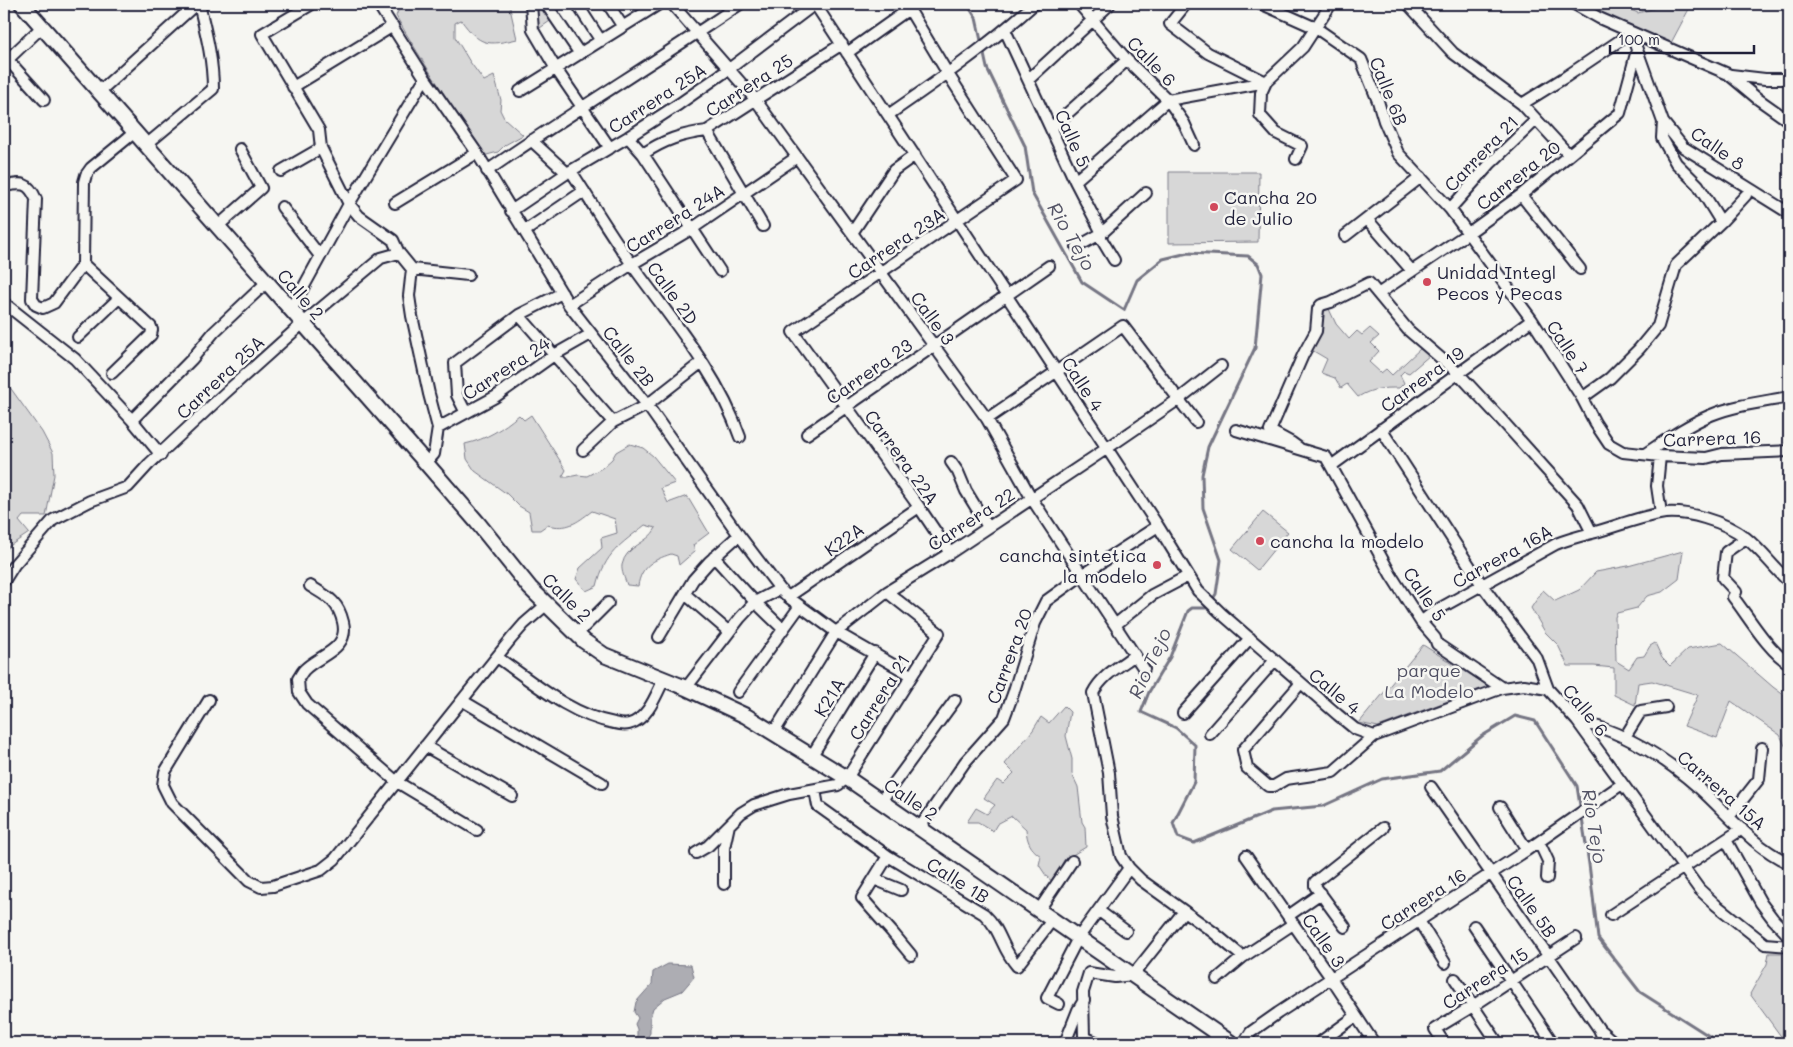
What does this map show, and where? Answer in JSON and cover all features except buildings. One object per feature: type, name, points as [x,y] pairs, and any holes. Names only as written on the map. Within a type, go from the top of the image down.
[{"type":"street","name":"Calle 2","points":[[22,4],[426,463],[530,588],[584,641],[604,655],[686,688],[746,716],[774,732],[920,827],[1231,1043]]},
{"type":"street","points":[[100,91],[197,4],[210,44],[213,89],[146,145]]},
{"type":"street","points":[[312,4],[262,34],[320,130],[321,148],[349,204],[359,216],[393,240],[399,253],[412,269],[468,275]]},
{"type":"street","name":"Calle 2B","points":[[378,4],[487,170],[569,305],[647,405],[739,535],[780,588],[788,597],[836,632],[911,675]]},
{"type":"street","points":[[532,4],[533,30],[556,69],[610,148]]},
{"type":"street","points":[[546,4],[580,54]]},
{"type":"street","points":[[577,4],[601,41]]},
{"type":"street","points":[[608,4],[623,27]]},
{"type":"street","points":[[520,91],[659,4]]},
{"type":"street","name":"Calle 3","points":[[672,4],[755,99],[987,419],[1032,499],[1144,668]]},
{"type":"street","points":[[487,170],[740,4]]},
{"type":"street","name":"Calle 4","points":[[815,4],[958,220],[1055,372],[1158,526],[1198,591],[1223,615],[1355,729],[1374,736]]},
{"type":"street","name":"Carrera 25A","points":[[511,211],[569,172],[628,137],[729,69],[815,4]]},
{"type":"street","points":[[888,114],[980,50],[1034,4]]},
{"type":"street","name":"Calle 6","points":[[1080,4],[1128,60],[1168,100],[1184,123],[1194,145]]},
{"type":"street","points":[[1029,79],[1110,4]]},
{"type":"street","points":[[1186,4],[1170,24],[1208,53],[1266,82]]},
{"type":"street","name":"Calle 6B","points":[[1262,4],[1316,28],[1361,59],[1398,153],[1421,177]]},
{"type":"street","points":[[1296,159],[1302,146],[1276,134],[1260,115],[1261,93],[1266,82],[1303,47],[1331,4]]},
{"type":"street","points":[[1408,4],[1454,53],[1522,104],[1569,155]]},
{"type":"street","points":[[1574,4],[1599,18],[1728,74],[1765,79],[1789,79]]},
{"type":"street","points":[[908,6],[948,74]]},
{"type":"street","name":"Carrera 25","points":[[644,154],[660,143],[672,138],[688,133],[707,131],[755,99],[844,48],[908,6]]},
{"type":"street","points":[[43,26],[6,62],[44,100]]},
{"type":"street","points":[[293,87],[393,26]]},
{"type":"street","name":"Calle 5","points":[[1005,30],[1100,234],[1114,260]]},
{"type":"street","name":"Carrera 21","points":[[1522,104],[1631,32]]},
{"type":"street","name":"Calle 8","points":[[1631,32],[1663,122],[1683,147],[1789,213]]},
{"type":"street","name":"Carrera 20","points":[[1378,294],[1521,195],[1620,113],[1637,50]]},
{"type":"street","points":[[1052,128],[1128,60]]},
{"type":"street","name":"Carrera 23A","points":[[793,332],[1016,180],[948,74]]},
{"type":"street","points":[[1728,74],[1789,121]]},
{"type":"street","points":[[291,310],[349,204],[425,78]]},
{"type":"street","points":[[1075,181],[1168,100],[1266,82]]},
{"type":"street","name":"Carrera 21","points":[[1450,209],[1490,164],[1536,120]]},
{"type":"street","points":[[1663,122],[1662,138],[1676,163],[1698,185],[1721,222]]},
{"type":"street","points":[[707,131],[763,226]]},
{"type":"street","points":[[4,186],[19,183],[27,186],[36,200],[32,299],[36,305],[44,308],[54,303],[83,264],[84,182],[86,175],[91,168],[135,132]]},
{"type":"street","points":[[628,137],[644,154],[720,271]]},
{"type":"street","name":"Calle 2D","points":[[531,140],[569,172],[584,191],[632,264],[702,362],[732,413],[740,437]]},
{"type":"street","points":[[281,172],[321,148]]},
{"type":"street","points":[[218,226],[261,188],[240,149]]},
{"type":"street","points":[[395,204],[476,153]]},
{"type":"street","points":[[852,233],[894,170],[915,155]]},
{"type":"street","name":"Carrera 24A","points":[[569,305],[632,264],[693,228],[797,157]]},
{"type":"street","points":[[1345,236],[1421,177]]},
{"type":"street","name":"Calle 7","points":[[1421,177],[1450,209],[1532,320],[1582,398],[1594,423],[1609,444]]},
{"type":"street","points":[[525,231],[584,191]]},
{"type":"street","points":[[1077,247],[1100,234],[1146,193]]},
{"type":"street","points":[[1521,195],[1580,269]]},
{"type":"street","points":[[1582,398],[1610,378],[1639,349],[1658,326],[1676,265],[1746,195]]},
{"type":"street","points":[[282,208],[320,256]]},
{"type":"street","points":[[1367,219],[1412,270]]},
{"type":"street","name":"Carrera 25A","points":[[4,580],[14,565],[53,520],[90,501],[128,487],[149,464],[302,324],[381,258],[399,253]]},
{"type":"street","points":[[83,264],[152,330],[151,334],[112,373]]},
{"type":"street","name":"Carrera 23","points":[[807,434],[1049,266]]},
{"type":"street","points":[[412,269],[409,296],[412,316],[428,394],[438,428],[434,454],[426,463]]},
{"type":"street","points":[[132,420],[192,359],[214,332],[266,282]]},
{"type":"street","points":[[1298,448],[1270,431],[1303,355],[1316,331],[1318,309],[1321,305],[1369,283],[1408,330],[1458,373],[1578,505],[1592,533]]},
{"type":"street","points":[[466,414],[458,395],[455,363],[519,315],[562,293]]},
{"type":"street","points":[[78,337],[119,298]]},
{"type":"street","points":[[4,303],[75,359],[132,420],[160,455]]},
{"type":"street","points":[[519,315],[613,422]]},
{"type":"street","name":"Carrera 19","points":[[1331,466],[1532,320]]},
{"type":"street","points":[[987,419],[1123,326],[1196,422]]},
{"type":"street","name":"Carrera 22A","points":[[793,332],[950,553]]},
{"type":"street","name":"Carrera 24","points":[[438,428],[495,397],[554,355],[591,334]]},
{"type":"street","points":[[583,450],[613,422],[647,405],[702,362]]},
{"type":"street","name":"Carrera 22","points":[[774,732],[836,632],[887,592],[988,528],[1180,399],[1221,366]]},
{"type":"street","points":[[1645,454],[1691,424],[1712,414],[1789,397]]},
{"type":"street","name":"Calle 6","points":[[1381,429],[1482,585],[1537,659],[1548,689],[1577,721],[1699,889],[1765,944],[1789,946]]},
{"type":"street","name":"Calle 5","points":[[1236,430],[1326,457],[1391,574],[1421,622],[1435,638],[1437,644],[1502,688]]},
{"type":"street","name":"Carrera 16","points":[[1609,444],[1623,452],[1706,458],[1722,454],[1789,451]]},
{"type":"street","points":[[1660,456],[1657,486],[1660,513]]},
{"type":"street","points":[[951,462],[988,528]]},
{"type":"street","name":"K22A","points":[[788,597],[919,507]]},
{"type":"street","name":"Carrera 16A","points":[[1421,622],[1435,611],[1556,544],[1574,536],[1592,533],[1624,522],[1660,513],[1707,519],[1723,524],[1746,538],[1784,572],[1789,582]]},
{"type":"street","name":"Carrera 20","points":[[920,827],[965,762],[1004,718],[1034,624],[1046,601],[1082,575],[1158,526]]},
{"type":"street","points":[[659,637],[693,580],[714,557],[739,535]]},
{"type":"street","points":[[1746,538],[1726,552],[1723,578],[1736,592],[1734,597],[1780,658],[1789,663]]},
{"type":"street","points":[[714,557],[782,629]]},
{"type":"street","points":[[1115,625],[1152,595],[1188,576]]},
{"type":"street","points":[[310,586],[333,600],[341,613],[345,630],[343,638],[332,651],[305,669],[298,679],[299,692],[307,704],[397,782],[477,830]]},
{"type":"street","points":[[686,688],[728,631],[755,602],[780,588]]},
{"type":"street","name":"Carrera 21","points":[[847,778],[911,675],[939,634],[887,592]]},
{"type":"street","points":[[685,594],[728,631]]},
{"type":"street","points":[[577,634],[608,603]]},
{"type":"street","points":[[209,700],[165,772],[163,785],[172,803],[249,880],[261,887],[273,886],[321,870],[335,859],[524,624],[547,604]]},
{"type":"street","points":[[738,692],[800,606]]},
{"type":"street","points":[[1183,712],[1250,638]]},
{"type":"street","name":"K21A","points":[[811,757],[874,653]]},
{"type":"street","points":[[1136,655],[1104,676],[1093,692],[1108,773],[1116,838],[1121,856],[1129,868],[1141,880],[1213,932],[1243,957]]},
{"type":"street","points":[[498,657],[572,708],[598,720],[620,724],[629,724],[646,714],[664,679]]},
{"type":"street","points":[[1210,734],[1275,660]]},
{"type":"street","points":[[1301,683],[1243,750],[1247,768],[1268,786],[1274,786],[1286,779],[1332,772],[1374,736],[1502,688],[1524,685],[1548,689]]},
{"type":"street","points":[[881,801],[955,700]]},
{"type":"street","points":[[463,701],[602,783]]},
{"type":"street","points":[[1625,737],[1641,711],[1666,707]]},
{"type":"street","name":"Carrera 15A","points":[[1577,721],[1595,725],[1625,737],[1666,761],[1698,787],[1742,829],[1774,856],[1789,863]]},
{"type":"street","points":[[425,746],[512,796]]},
{"type":"street","points":[[1729,817],[1760,779],[1762,748]]},
{"type":"street","points":[[696,853],[708,846],[741,813],[754,805],[789,794],[838,785],[847,778]]},
{"type":"street","name":"Carrera 16","points":[[1244,1043],[1251,1032],[1539,842],[1622,784]]},
{"type":"street","name":"Calle 5B","points":[[1431,787],[1599,1029],[1605,1043]]},
{"type":"street","points":[[815,790],[818,806],[888,856],[862,898],[911,955]]},
{"type":"street","points":[[1500,807],[1527,850]]},
{"type":"street","points":[[724,884],[724,848],[729,825]]},
{"type":"street","points":[[1345,927],[1314,884],[1317,879],[1384,828]]},
{"type":"street","points":[[1611,915],[1742,829]]},
{"type":"street","points":[[1726,840],[1761,903],[1789,936]]},
{"type":"street","points":[[1539,842],[1548,861],[1547,878]]},
{"type":"street","name":"Calle 1B","points":[[888,856],[984,914],[994,924],[1009,957],[1017,966],[1053,920]]},
{"type":"street","name":"Calle 3","points":[[1246,856],[1374,1043]]},
{"type":"street","points":[[1038,910],[1072,861]]},
{"type":"street","points":[[1059,1004],[1046,998],[1078,938],[1129,868]]},
{"type":"street","points":[[874,879],[901,890]]},
{"type":"street","points":[[1217,979],[1321,893]]},
{"type":"street","points":[[1099,911],[1126,931]]},
{"type":"street","points":[[1098,1043],[1084,1037],[1083,992],[1090,973],[1115,977],[1133,974],[1184,911]]},
{"type":"street","points":[[1419,921],[1445,963]]},
{"type":"street","points":[[1474,926],[1553,1043]]},
{"type":"street","name":"Carrera 15","points":[[1444,1043],[1435,1029],[1576,938]]},
{"type":"street","points":[[1455,979],[1498,1043]]},
{"type":"street","points":[[1065,1043],[1084,999]]},
{"type":"street","points":[[1319,1043],[1356,1016]]},
{"type":"street","points":[[1599,1029],[1615,1043]]},
{"type":"green space","points":[[401,4],[509,4],[517,39],[498,43],[485,42],[474,35],[461,20],[455,23],[455,37],[484,81],[494,76],[501,100],[500,110],[504,118],[523,135],[505,145],[498,152],[483,156],[396,16]]},
{"type":"green space","points":[[534,4],[543,4],[553,19],[537,30]]},
{"type":"green space","points":[[1584,4],[1617,4],[1638,13],[1669,4],[1687,4],[1689,9],[1671,43],[1606,17]]},
{"type":"green space","name":"Cancha 20 de Julio","points":[[1169,172],[1259,172],[1258,242],[1169,243]]},
{"type":"green space","points":[[1321,309],[1329,309],[1336,324],[1349,339],[1357,331],[1362,335],[1370,328],[1379,336],[1371,343],[1379,351],[1369,362],[1381,373],[1386,369],[1392,375],[1421,348],[1430,355],[1409,373],[1404,371],[1400,375],[1404,383],[1399,388],[1378,389],[1358,397],[1347,384],[1341,388],[1335,378],[1321,373],[1327,359],[1310,349]]},
{"type":"green space","points":[[4,379],[42,432],[53,453],[54,475],[46,516],[23,516],[19,521],[29,533],[8,547],[4,557]]},
{"type":"green space","points":[[519,415],[524,420],[531,415],[566,470],[562,477],[587,476],[602,468],[612,459],[616,452],[630,444],[643,448],[653,456],[675,483],[661,488],[668,503],[687,496],[709,533],[693,545],[695,551],[679,565],[677,556],[671,554],[665,556],[653,561],[645,569],[638,586],[627,585],[622,570],[624,558],[632,549],[648,538],[656,528],[645,525],[628,538],[609,557],[604,565],[597,586],[586,591],[576,579],[580,568],[602,548],[601,538],[617,533],[615,519],[592,511],[566,526],[547,525],[540,530],[532,530],[529,512],[475,471],[467,459],[465,444],[494,433]]},
{"type":"green space","name":"cancha la modelo","points":[[1263,512],[1288,532],[1257,570],[1232,549]]},
{"type":"green space","points":[[1683,551],[1679,579],[1662,592],[1647,596],[1637,608],[1617,613],[1615,617],[1616,661],[1629,669],[1637,657],[1644,656],[1650,646],[1655,643],[1662,658],[1670,666],[1688,649],[1722,643],[1789,699],[1789,754],[1780,735],[1731,701],[1717,738],[1684,726],[1698,695],[1652,681],[1638,683],[1635,705],[1614,695],[1614,668],[1568,666],[1558,645],[1545,632],[1531,608],[1543,590],[1555,601],[1579,590],[1596,572],[1628,566]]},
{"type":"green space","name":"parque La Modelo","points":[[1423,645],[1488,686],[1378,727],[1359,723]]},
{"type":"green space","points":[[1064,706],[1070,712],[1066,736],[1072,759],[1072,774],[1078,787],[1082,822],[1085,827],[1086,847],[1064,860],[1053,882],[1039,865],[1041,856],[1034,851],[1030,844],[1026,829],[1012,816],[997,824],[993,831],[978,822],[967,822],[976,808],[987,814],[995,805],[984,798],[997,780],[1003,784],[1014,773],[1005,764],[1033,730],[1041,717],[1049,723]]},
{"type":"green space","points":[[1769,953],[1789,953],[1789,1043],[1780,1035],[1750,994],[1767,964]]},
{"type":"shaded area","points":[[668,964],[691,965],[694,977],[682,991],[665,998],[653,1008],[650,1018],[650,1033],[644,1043],[637,1043],[635,1024],[638,1018],[634,1012],[636,1002],[652,984],[653,972]]},
{"type":"waterway","name":"Rio Tejo","points":[[967,4],[976,18],[987,68],[1025,146],[1032,193],[1082,282],[1124,310],[1137,280],[1163,259],[1188,253],[1248,256],[1258,264],[1262,274],[1255,348],[1208,447],[1202,475],[1203,508],[1221,560],[1216,594],[1207,608],[1192,608],[1188,611],[1170,657],[1149,692],[1141,712],[1176,728],[1195,745],[1194,782],[1173,823],[1178,837],[1194,843],[1272,811],[1323,806],[1382,779],[1440,771],[1482,736],[1515,716],[1535,721],[1577,786],[1598,938],[1640,992],[1720,1043]]},
{"type":"place","name":"Cancha 20 de Julio","points":[[1214,207]]},
{"type":"place","name":"Unidad Integl Pecos y Pecas","points":[[1427,282]]},
{"type":"place","name":"cancha la modelo","points":[[1260,541]]},
{"type":"place","name":"cancha sintetica la modelo","points":[[1157,565]]}]
